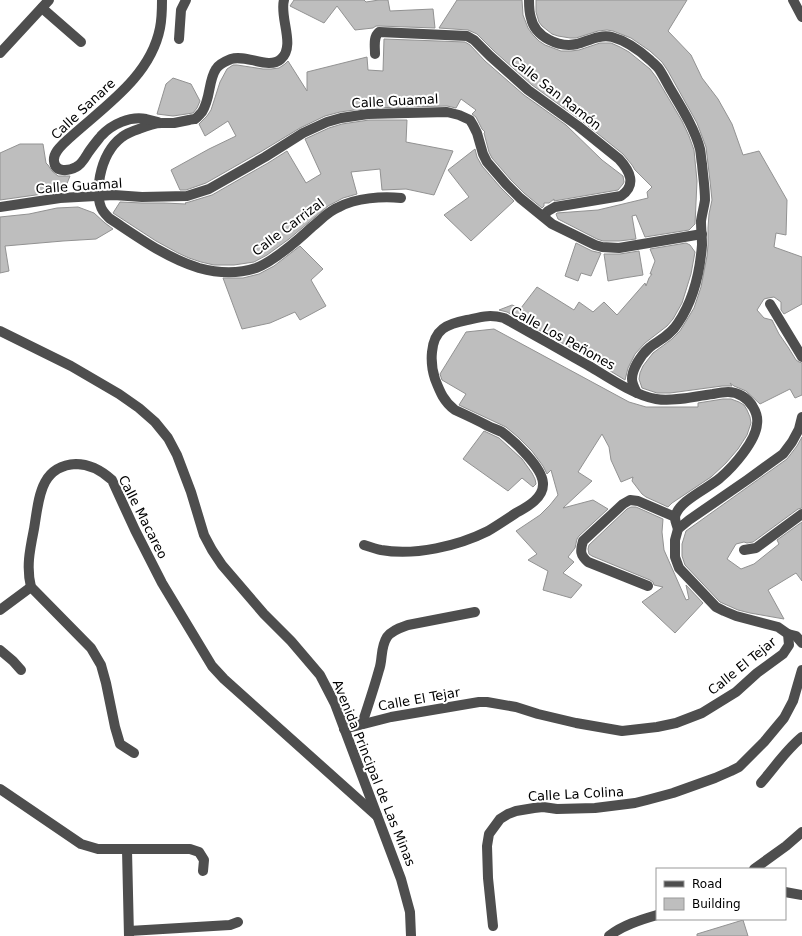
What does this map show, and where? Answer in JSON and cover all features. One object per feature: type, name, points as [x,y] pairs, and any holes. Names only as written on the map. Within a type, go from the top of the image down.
[{"type":"street","name":"Calle Sanare","points":[[161,123],[145,119],[120,122],[112,126],[101,136],[78,167],[65,171],[60,170],[55,166],[53,161],[56,152],[64,142],[122,91],[133,80],[145,64],[154,46],[160,28],[162,17],[162,0]]},
{"type":"street","points":[[180,38],[181,10],[186,0]]},
{"type":"street","points":[[99,196],[99,183],[102,167],[110,150],[123,136],[145,126],[161,123],[174,123],[196,118],[208,100],[216,68],[222,63],[239,58],[265,63],[274,63],[281,59],[286,53],[288,42],[282,9],[284,0]]},
{"type":"street","points":[[529,0],[531,19],[535,27],[540,33],[556,43],[576,44],[601,37],[611,37],[632,45],[658,68],[683,110],[696,137],[700,150],[705,201],[701,223],[701,255],[694,290],[678,324],[670,333],[648,348],[634,368],[632,379],[637,393]]},
{"type":"street","points":[[793,0],[802,17]]},
{"type":"street","points":[[0,53],[46,4],[82,42]]},
{"type":"street","name":"Calle San Ramón","points":[[375,54],[375,38],[376,34],[379,32],[466,36],[474,40],[528,90],[578,126],[624,164],[631,180],[626,192],[621,196],[554,207],[543,216]]},
{"type":"street","name":"Calle Guamal","points":[[0,207],[60,198],[114,195],[174,197],[193,194],[209,189],[303,133],[327,122],[341,118],[368,114],[447,112],[470,120],[475,129],[483,154],[490,165],[520,198],[552,224],[595,246],[619,248],[702,234]]},
{"type":"street","name":"Calle Carrizal","points":[[99,196],[100,205],[109,218],[163,253],[200,268],[221,272],[250,269],[264,264],[284,250],[322,217],[338,207],[369,199],[388,197],[401,198]]},
{"type":"street","points":[[770,304],[802,357]]},
{"type":"street","name":"Calle Los Peñones","points":[[364,545],[390,552],[432,549],[460,542],[486,532],[526,508],[541,494],[543,483],[542,476],[535,464],[501,432],[455,410],[448,405],[432,370],[432,345],[435,337],[442,329],[455,323],[486,316],[504,318],[637,393],[657,399],[670,399],[728,392],[746,398],[751,404],[757,417],[756,432],[753,438],[735,463],[719,479],[691,497],[677,512],[676,517]]},
{"type":"street","name":"Avenida Principal de Las Minas","points":[[0,331],[71,366],[119,394],[156,422],[168,438],[177,455],[191,492],[204,535],[212,550],[222,565],[264,614],[291,641],[320,675],[335,704],[401,879],[410,912],[411,936]]},
{"type":"street","points":[[648,586],[588,562],[583,557],[581,550],[583,541],[623,504],[630,500],[638,501],[676,517],[678,529],[783,454],[799,429],[802,417]]},
{"type":"street","name":"Calle Macareo","points":[[31,587],[28,565],[29,552],[39,495],[46,479],[60,467],[70,464],[80,464],[99,470],[112,480],[162,583],[212,666],[258,711],[377,816]]},
{"type":"street","points":[[744,550],[756,548],[802,514]]},
{"type":"street","name":"Calle El Tejar","points":[[344,729],[391,716],[479,702],[516,707],[576,723],[622,731],[676,723],[702,713],[736,692],[757,673],[782,654],[789,645],[788,634],[778,627],[736,616],[716,607],[679,568],[675,557],[675,540],[678,529]]},
{"type":"street","points":[[0,610],[31,587],[91,648],[101,665],[120,744],[134,753]]},
{"type":"street","points":[[362,724],[380,669],[383,645],[392,632],[398,628],[408,625],[475,612]]},
{"type":"street","points":[[788,634],[796,636],[802,643]]},
{"type":"street","points":[[0,650],[21,670]]},
{"type":"street","name":"Calle La Colina","points":[[493,926],[488,878],[487,846],[489,834],[500,819],[516,811],[534,808],[595,808],[635,803],[673,793],[731,772],[739,767],[764,742],[784,718],[793,701],[802,670]]},
{"type":"street","points":[[761,782],[785,753],[802,737]]},
{"type":"street","points":[[0,788],[81,844],[98,849],[190,850],[199,852],[204,860],[203,870]]},
{"type":"street","points":[[755,868],[786,846],[802,832]]},
{"type":"street","points":[[127,850],[129,933],[230,925],[238,922]]},
{"type":"street","points":[[786,892],[802,895]]},
{"type":"street","points":[[609,936],[623,926],[656,915]]},
{"type":"building","points":[[294,0],[364,0],[366,2],[388,0],[390,11],[433,9],[435,28],[376,26],[373,28],[355,30],[337,6],[324,23],[290,6]]},
{"type":"building","points":[[457,0],[522,0],[523,15],[528,28],[539,41],[545,45],[561,51],[571,51],[600,43],[611,43],[629,52],[650,69],[682,121],[694,150],[697,181],[695,224],[689,230],[645,237],[636,215],[632,216],[636,239],[603,241],[558,219],[557,213],[598,210],[648,198],[647,192],[652,187],[635,170],[623,154],[582,121],[532,85],[477,34],[468,30],[439,28]]},
{"type":"building","points":[[536,0],[687,0],[668,31],[691,55],[702,78],[718,99],[732,124],[743,155],[759,151],[787,200],[786,235],[776,233],[774,247],[802,257],[802,304],[784,314],[781,310],[781,302],[774,297],[764,299],[757,310],[764,318],[772,320],[779,334],[796,360],[802,363],[802,395],[795,398],[790,389],[760,404],[746,391],[730,383],[732,386],[670,393],[657,393],[642,388],[639,379],[643,366],[653,353],[680,331],[694,308],[701,287],[707,256],[709,214],[712,200],[706,147],[697,123],[668,71],[662,62],[650,51],[631,38],[613,31],[598,31],[576,38],[552,34],[539,22],[536,12]]},
{"type":"building","points":[[384,39],[465,42],[470,45],[485,61],[524,95],[566,125],[602,160],[623,176],[623,184],[618,190],[554,201],[554,199],[549,203],[544,203],[542,208],[511,180],[492,158],[489,152],[485,132],[476,117],[472,114],[476,110],[461,99],[456,108],[447,106],[368,108],[325,116],[300,128],[206,183],[186,190],[180,190],[171,170],[236,136],[228,121],[205,136],[199,124],[211,110],[220,82],[227,69],[233,65],[263,69],[279,68],[288,61],[307,91],[307,72],[367,57],[368,70],[383,71]]},
{"type":"building","points":[[173,78],[191,84],[200,101],[193,113],[173,116],[157,114],[166,84]]},
{"type":"building","points":[[369,120],[407,120],[406,142],[453,151],[434,195],[406,189],[382,190],[380,169],[351,172],[357,194],[343,198],[328,206],[289,239],[267,255],[254,262],[234,265],[214,265],[189,258],[156,241],[113,213],[120,202],[186,204],[185,203],[212,195],[287,151],[306,183],[321,174],[305,139],[342,124]]},
{"type":"building","points":[[20,144],[43,144],[46,163],[52,171],[58,176],[70,176],[64,191],[0,200],[0,153]]},
{"type":"building","points":[[475,149],[482,166],[514,201],[471,241],[444,215],[469,197],[448,170]]},
{"type":"building","points":[[78,207],[94,213],[113,229],[96,239],[5,246],[9,271],[0,273],[0,217],[29,214],[57,208]]},
{"type":"building","points":[[576,243],[592,251],[601,253],[591,276],[581,273],[578,281],[565,276]]},
{"type":"building","points":[[686,243],[690,245],[695,252],[691,274],[682,303],[673,319],[667,326],[645,343],[635,354],[628,368],[625,380],[507,312],[499,310],[512,305],[521,308],[537,287],[574,310],[579,302],[593,312],[604,302],[617,315],[645,283],[646,286],[652,274],[650,274],[655,261],[650,249]]},
{"type":"building","points":[[300,246],[323,269],[311,280],[326,306],[300,320],[295,312],[270,323],[242,329],[223,278],[243,278],[259,274],[274,266]]},
{"type":"building","points":[[639,251],[643,275],[608,281],[604,254],[620,254]]},
{"type":"building","points":[[494,329],[629,402],[646,407],[698,407],[698,403],[731,399],[744,405],[750,417],[751,423],[747,435],[726,463],[711,477],[668,507],[642,494],[632,481],[633,477],[621,482],[611,460],[609,447],[602,434],[578,472],[592,481],[563,508],[593,500],[608,509],[579,536],[575,548],[568,557],[574,562],[563,573],[582,585],[571,598],[543,590],[548,571],[528,560],[537,554],[516,531],[540,515],[558,495],[551,470],[547,474],[532,451],[506,427],[459,405],[466,394],[442,380],[440,374],[466,332]]},
{"type":"building","points":[[484,431],[499,438],[522,459],[535,479],[536,484],[533,487],[522,478],[508,491],[463,459]]},
{"type":"building","points":[[802,437],[802,508],[798,509],[753,542],[736,544],[727,559],[741,569],[754,564],[779,544],[777,540],[802,522],[802,581],[796,573],[768,590],[784,619],[738,610],[720,602],[685,565],[682,556],[682,544],[686,531],[787,459]]},
{"type":"building","points":[[636,507],[663,519],[662,532],[664,550],[686,600],[689,599],[686,585],[703,603],[675,633],[642,602],[663,587],[654,585],[650,580],[589,554],[589,545],[627,509]]},
{"type":"building","points":[[743,920],[748,936],[697,936],[697,934]]}]
